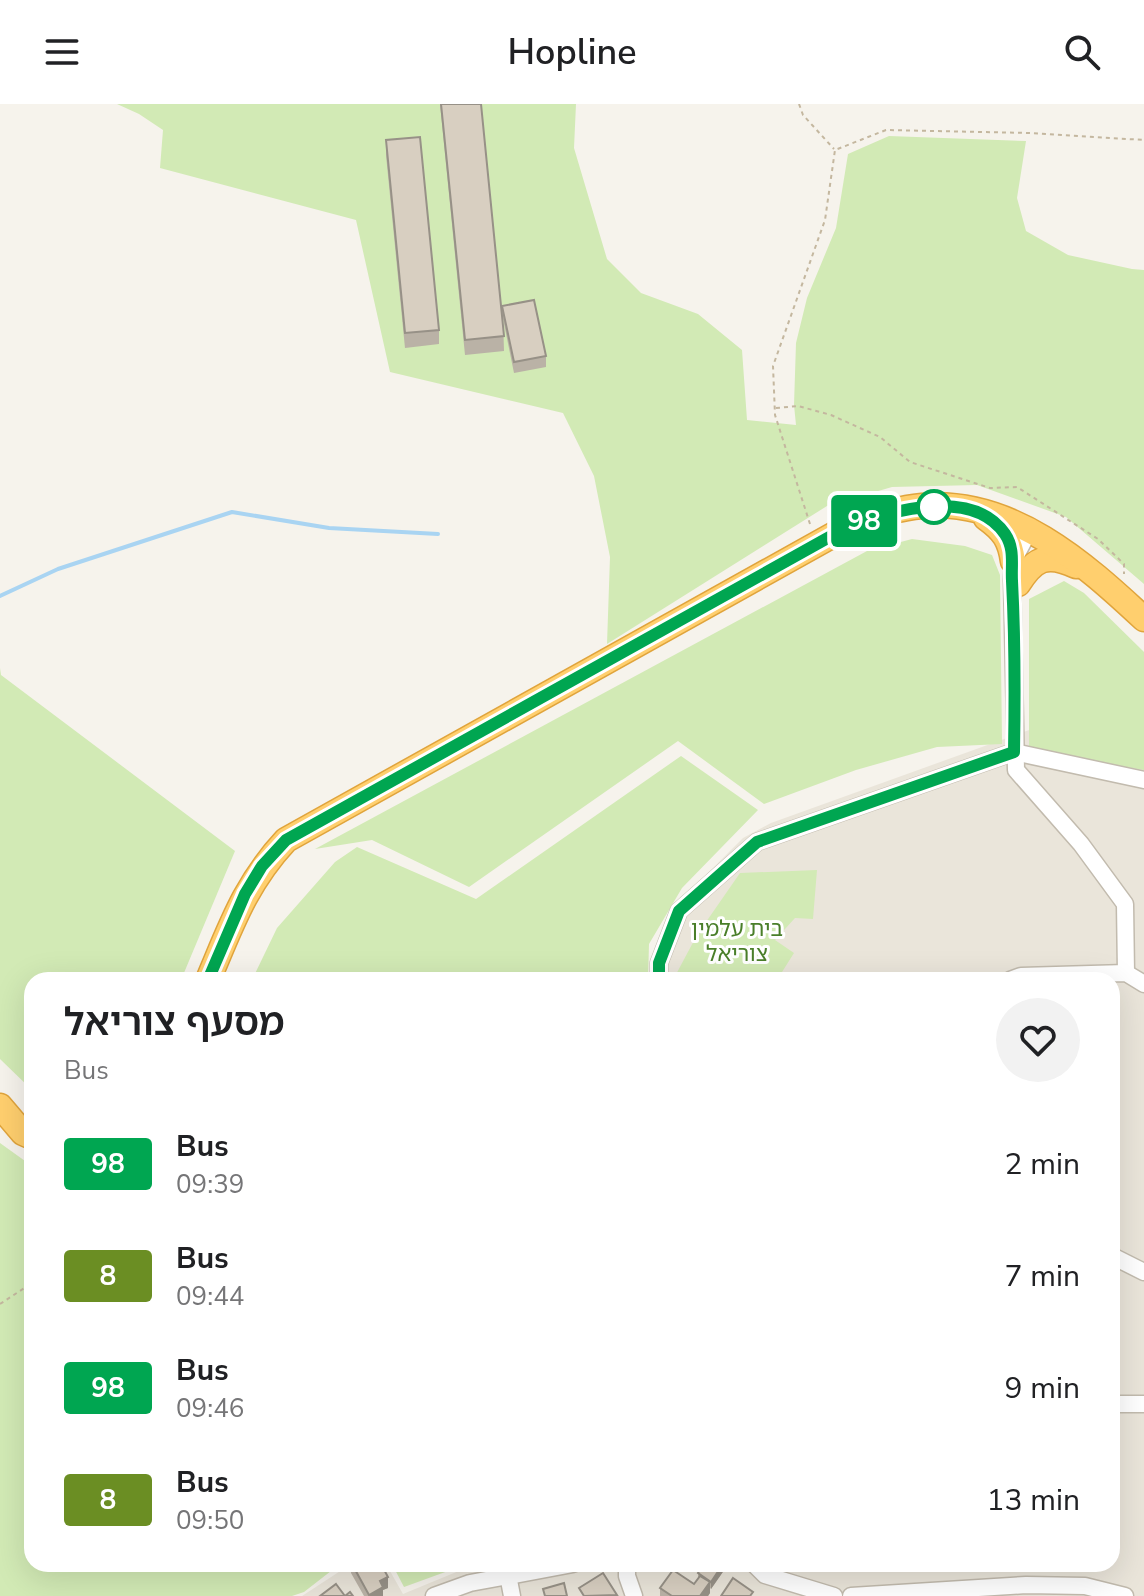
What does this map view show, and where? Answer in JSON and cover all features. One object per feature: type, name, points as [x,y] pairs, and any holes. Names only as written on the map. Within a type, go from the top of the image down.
[{"type":"highway","points":[[211,972],[245,894],[262,866],[286,840],[851,525],[885,513],[923,506],[964,508],[978,512],[1048,540],[1092,573],[1144,619]]},
{"type":"highway","points":[[978,512],[1003,531],[1011,544],[1015,582]]},
{"type":"highway","points":[[1015,582],[1031,564],[1048,559],[1064,560],[1092,573]]},
{"type":"highway","points":[[0,1106],[24,1133]]},
{"type":"street","points":[[1029,531],[1015,582],[1016,770],[1081,844],[1125,904],[1126,973]]},
{"type":"street","points":[[1015,582],[1029,531]]},
{"type":"street","points":[[659,972],[659,963],[679,911],[757,842],[1014,752],[1144,780]]},
{"type":"street","points":[[1120,973],[1126,973],[1144,984]]},
{"type":"street","points":[[1120,1260],[1144,1272]]},
{"type":"street","points":[[1120,1404],[1144,1404]]},
{"type":"street","points":[[434,1596],[470,1583],[526,1572]]},
{"type":"street","points":[[627,1572],[634,1596]]},
{"type":"street","points":[[762,1572],[834,1596]]},
{"type":"street","points":[[508,1575],[512,1596]]},
{"type":"street","points":[[851,1596],[1026,1585],[1085,1586],[1125,1596]]},
{"type":"path","points":[[799,104],[803,115],[835,150]]},
{"type":"path","points":[[835,150],[886,130],[1030,133],[1144,140]]},
{"type":"path","points":[[816,546],[775,409],[773,366],[825,220],[835,150]]},
{"type":"path","points":[[775,409],[798,406],[831,415],[880,437],[910,462],[990,488],[1017,487],[1098,539],[1124,564],[1124,579],[1115,592]]},
{"type":"path","points":[[0,1304],[24,1288]]},
{"type":"shaded area","points":[[1129,694],[1144,707],[1144,1596],[302,1596],[339,1572],[391,1572],[403,1594],[456,1572],[1120,1572],[1120,972],[654,972],[656,946],[670,917],[687,894],[743,838],[771,823]]},
{"type":"green space","points":[[117,104],[576,104],[574,148],[607,259],[641,293],[698,314],[742,350],[747,420],[796,425],[796,343],[807,298],[836,228],[848,154],[889,136],[1026,141],[1017,198],[1026,231],[1068,255],[1144,270],[1144,584],[1066,517],[977,485],[892,487],[827,506],[607,644],[610,557],[594,476],[563,413],[390,372],[356,220],[160,168],[163,130]]},
{"type":"green space","points":[[912,539],[965,546],[992,555],[1000,575],[1002,744],[937,747],[856,770],[764,804],[678,741],[469,887],[372,840],[315,849],[867,551]]},
{"type":"green space","points":[[1064,581],[1084,593],[1144,652],[1144,770],[1029,751],[1029,599]]},
{"type":"green space","points":[[0,668],[1,675],[235,851],[184,972],[24,972],[24,1082],[0,1059]]},
{"type":"green space","points":[[681,756],[758,810],[682,888],[649,944],[648,972],[256,972],[277,928],[335,862],[357,847],[476,899]]},
{"type":"green space","name":"בית עלמין צוריאל","points":[[817,870],[813,919],[795,918],[775,940],[794,953],[782,972],[677,972],[697,935],[740,873]]},
{"type":"green space","points":[[0,1143],[24,1160],[24,1572],[330,1572],[304,1592],[292,1596],[0,1596]]},
{"type":"green space","points":[[396,1572],[445,1572],[404,1587]]},
{"type":"building","points":[[441,104],[481,104],[504,336],[465,340]]},
{"type":"building","points":[[420,137],[439,330],[405,333],[386,140]]},
{"type":"building","points":[[534,300],[546,356],[514,362],[502,306]]},
{"type":"building","points":[[356,1572],[385,1572],[388,1577],[380,1581],[383,1587],[369,1595]]},
{"type":"building","points":[[672,1572],[694,1584],[700,1576],[710,1582],[700,1596],[672,1596],[660,1588]]},
{"type":"building","points":[[699,1572],[718,1572],[711,1582]]},
{"type":"building","points":[[603,1573],[617,1595],[584,1596],[579,1588]]},
{"type":"building","points":[[733,1578],[753,1592],[750,1596],[721,1596]]},
{"type":"building","points":[[564,1583],[567,1596],[545,1596],[543,1589]]},
{"type":"building","points":[[336,1584],[345,1596],[320,1596]]},
{"type":"waterway","points":[[0,596],[58,569],[232,512],[329,528],[438,534]]},
{"type":"bus line","name":"98","points":[[211,972],[245,894],[262,866],[286,840],[851,525],[885,513],[923,506],[964,508],[978,512],[1003,531],[1011,544],[1014,752],[757,842],[679,911],[659,963],[659,972]]}]
